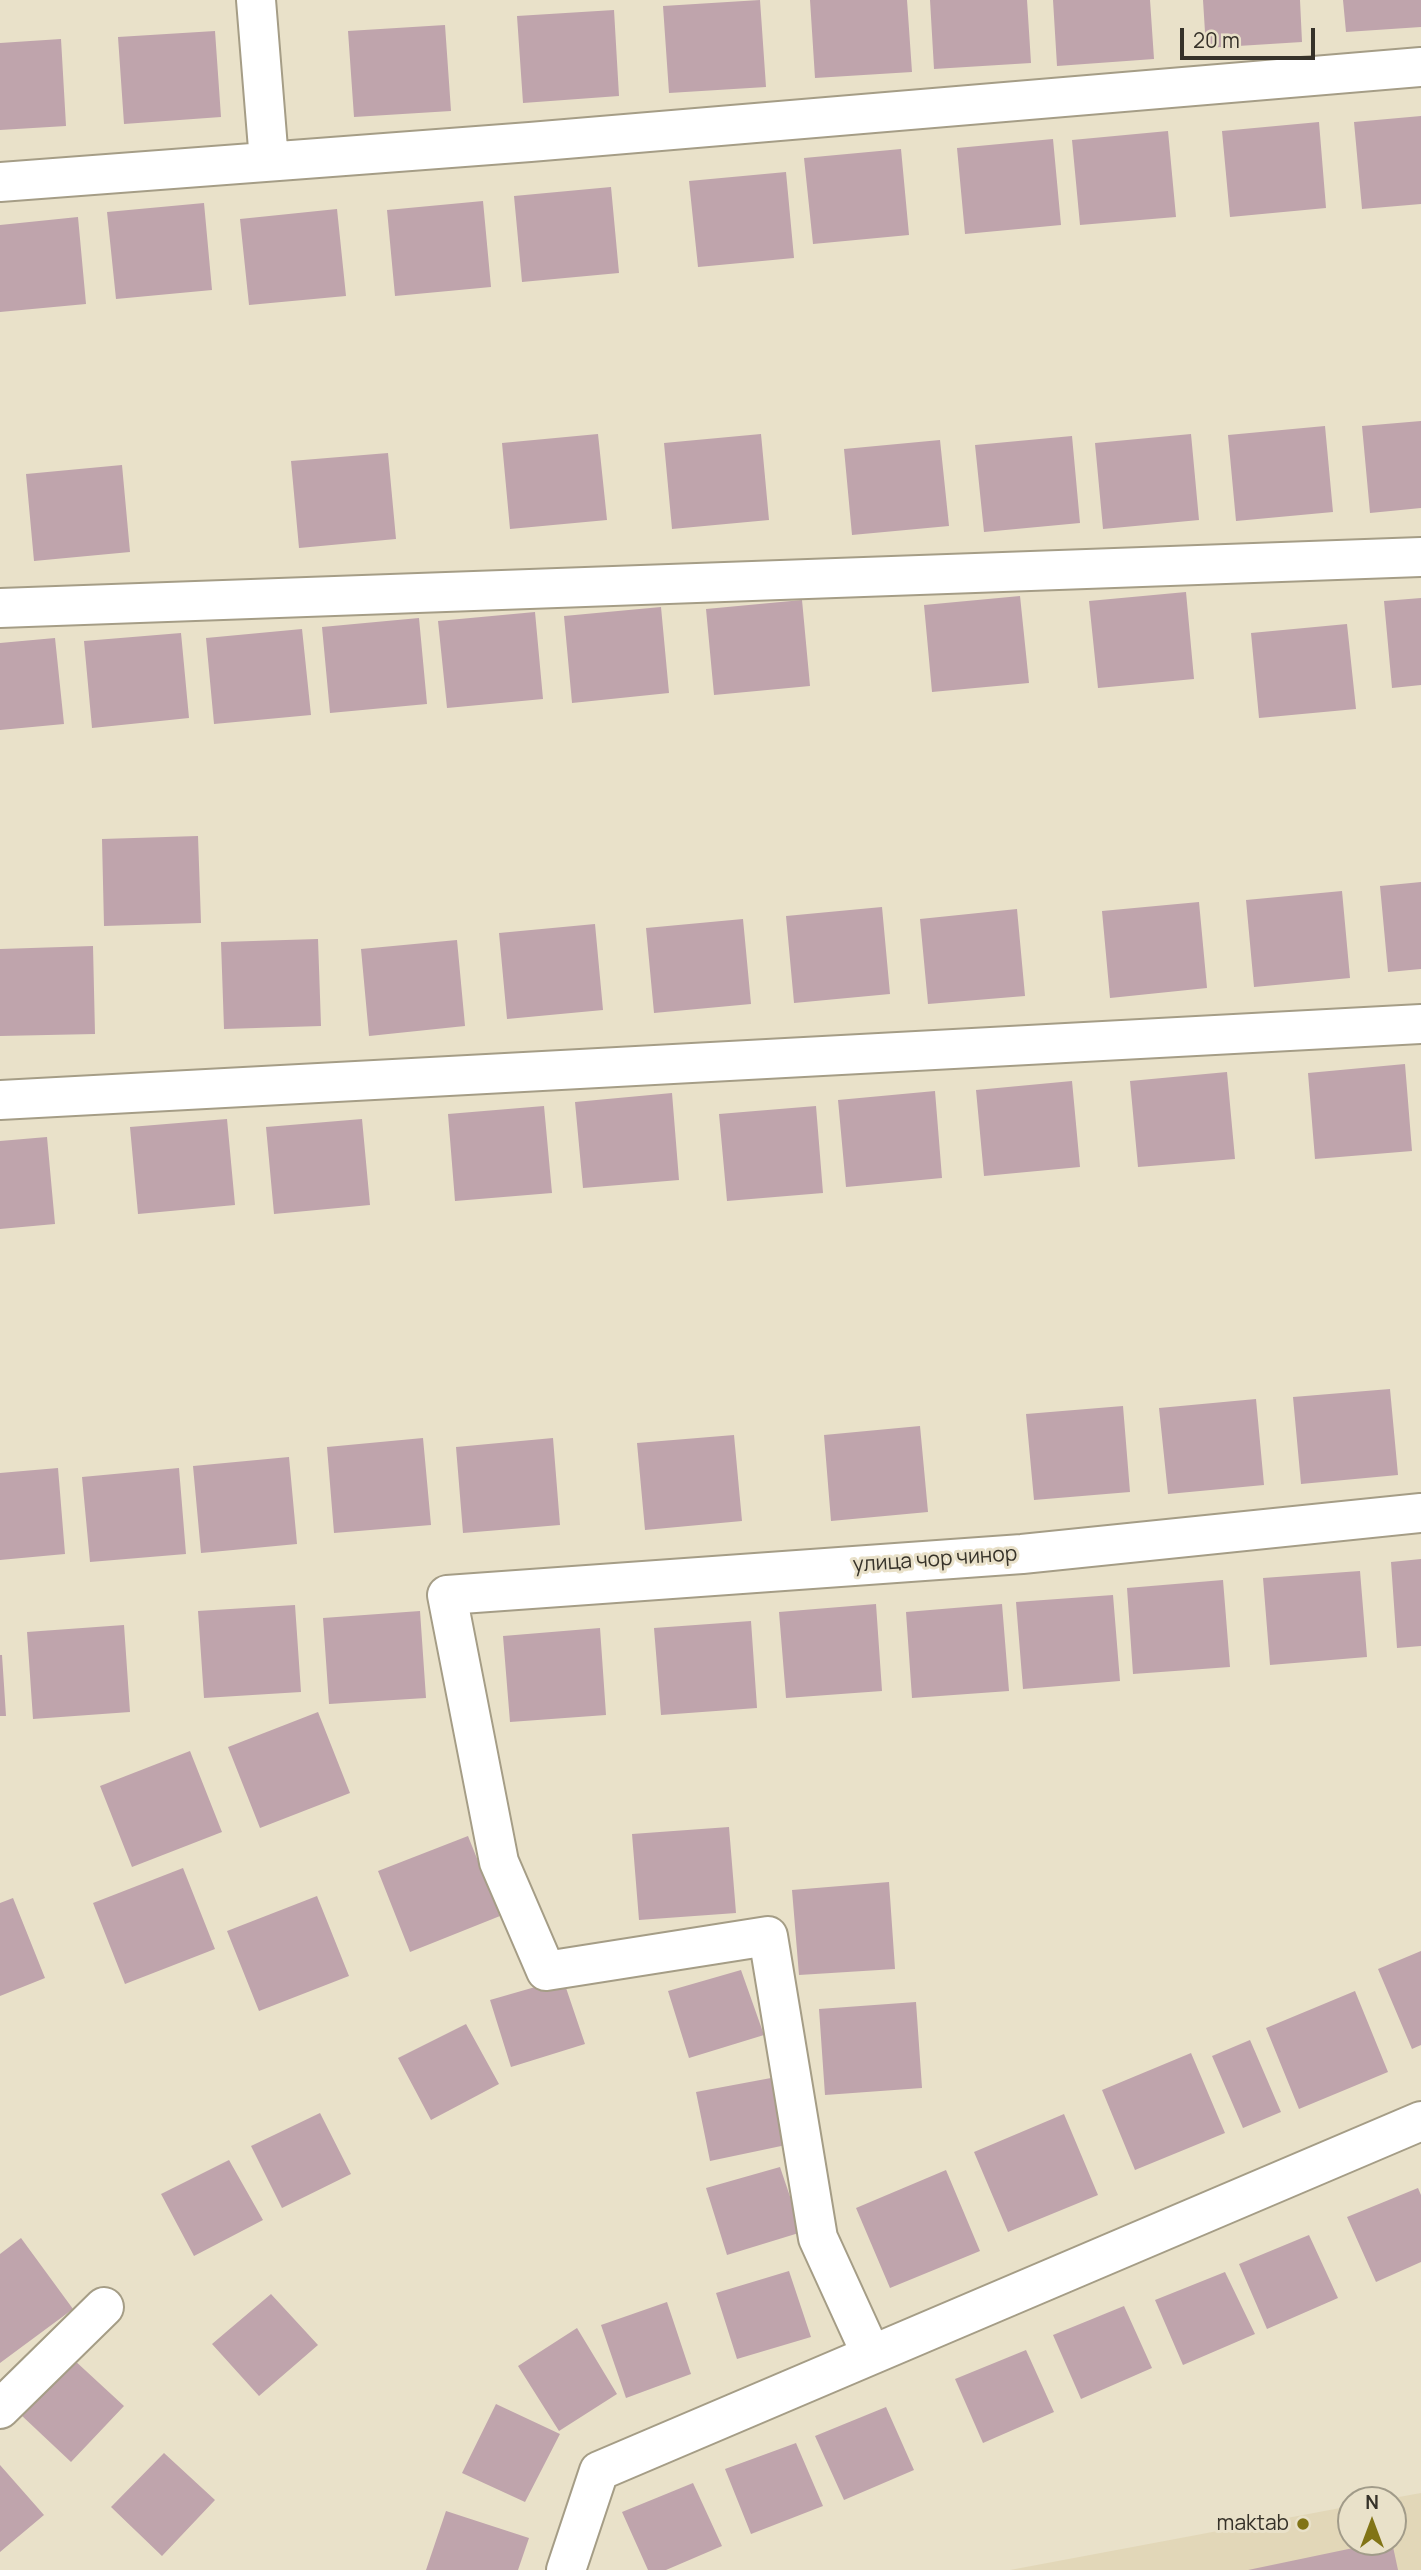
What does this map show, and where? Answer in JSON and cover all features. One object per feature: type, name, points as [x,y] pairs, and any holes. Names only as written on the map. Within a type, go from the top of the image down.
[{"type":"street","points":[[256,0],[269,161]]},
{"type":"street","points":[[0,182],[544,141],[1421,67]]},
{"type":"street","points":[[0,608],[1421,556]]},
{"type":"street","points":[[0,1100],[1421,1024]]},
{"type":"street","name":"улица чор чинор","points":[[871,2354],[818,2238],[768,1936],[546,1971],[499,1862],[447,1595],[1022,1554],[1421,1513]]},
{"type":"street","points":[[566,2570],[599,2471],[1421,2121]]},
{"type":"street","points":[[0,2409],[104,2307]]},
{"type":"shaded area","name":"maktab","points":[[1421,2493],[1421,2570],[1010,2570],[1337,2509],[1337,2556],[1407,2556],[1407,2496]]},
{"type":"building","points":[[760,0],[766,87],[669,93],[663,6]]},
{"type":"building","points":[[810,0],[907,0],[912,72],[815,78]]},
{"type":"building","points":[[930,0],[1027,0],[1031,63],[934,69]]},
{"type":"building","points":[[1053,0],[1150,0],[1154,59],[1057,66]]},
{"type":"building","points":[[1203,0],[1300,0],[1302,42],[1206,48]]},
{"type":"building","points":[[1343,0],[1421,0],[1421,27],[1346,32]]},
{"type":"building","points":[[614,10],[619,96],[523,103],[517,16]]},
{"type":"building","points":[[445,25],[451,111],[354,117],[348,31]]},
{"type":"building","points":[[215,31],[221,117],[124,124],[118,37]]},
{"type":"building","points":[[61,39],[66,126],[0,130],[0,43]]},
{"type":"building","points":[[1421,116],[1421,204],[1362,209],[1354,122]]},
{"type":"building","points":[[1319,122],[1326,208],[1230,217],[1222,131]]},
{"type":"building","points":[[1168,131],[1176,217],[1080,225],[1072,140]]},
{"type":"building","points":[[1053,139],[1061,225],[965,234],[957,148]]},
{"type":"building","points":[[901,149],[909,235],[813,244],[804,158]]},
{"type":"building","points":[[786,172],[794,258],[698,267],[689,181]]},
{"type":"building","points":[[611,187],[619,273],[522,282],[514,196]]},
{"type":"building","points":[[483,201],[491,287],[395,296],[387,210]]},
{"type":"building","points":[[204,203],[212,290],[116,299],[107,212]]},
{"type":"building","points":[[337,209],[346,296],[249,305],[240,219]]},
{"type":"building","points":[[78,217],[86,304],[0,312],[0,225]]},
{"type":"building","points":[[1421,421],[1421,508],[1370,513],[1362,426]]},
{"type":"building","points":[[1325,426],[1333,512],[1236,521],[1228,435]]},
{"type":"building","points":[[598,434],[607,520],[510,529],[502,443]]},
{"type":"building","points":[[761,434],[769,520],[672,529],[664,443]]},
{"type":"building","points":[[1191,434],[1199,520],[1103,529],[1095,443]]},
{"type":"building","points":[[1072,436],[1080,523],[984,532],[975,445]]},
{"type":"building","points":[[940,440],[949,526],[852,535],[844,449]]},
{"type":"building","points":[[388,453],[396,539],[299,548],[291,461]]},
{"type":"building","points":[[122,465],[130,552],[34,561],[26,474]]},
{"type":"building","points":[[1186,592],[1194,679],[1098,688],[1089,601]]},
{"type":"building","points":[[1020,596],[1029,683],[932,692],[924,605]]},
{"type":"building","points":[[1421,598],[1421,685],[1392,688],[1384,601]]},
{"type":"building","points":[[802,600],[810,686],[714,695],[706,609]]},
{"type":"building","points":[[661,607],[669,693],[572,703],[564,616]]},
{"type":"building","points":[[535,612],[543,699],[447,708],[438,621]]},
{"type":"building","points":[[419,618],[427,704],[330,713],[322,627]]},
{"type":"building","points":[[1347,624],[1356,709],[1259,718],[1251,633]]},
{"type":"building","points":[[302,629],[311,715],[214,724],[206,638]]},
{"type":"building","points":[[181,633],[189,718],[92,728],[84,641]]},
{"type":"building","points":[[55,638],[64,724],[0,730],[0,643]]},
{"type":"building","points":[[198,836],[201,923],[104,926],[102,839]]},
{"type":"building","points":[[1421,882],[1421,969],[1388,972],[1380,886]]},
{"type":"building","points":[[1342,891],[1350,978],[1254,987],[1246,900]]},
{"type":"building","points":[[1199,902],[1207,988],[1110,998],[1102,911]]},
{"type":"building","points":[[882,907],[890,994],[794,1003],[786,916]]},
{"type":"building","points":[[1017,909],[1025,996],[928,1004],[920,919]]},
{"type":"building","points":[[743,919],[751,1004],[654,1013],[646,928]]},
{"type":"building","points":[[595,924],[603,1010],[507,1019],[499,933]]},
{"type":"building","points":[[318,939],[321,1026],[224,1029],[221,942]]},
{"type":"building","points":[[457,940],[465,1026],[369,1036],[361,949]]},
{"type":"building","points":[[93,946],[95,1034],[0,1036],[0,949]]},
{"type":"building","points":[[1405,1064],[1412,1151],[1315,1159],[1308,1073]]},
{"type":"building","points":[[1227,1072],[1235,1159],[1138,1167],[1130,1081]]},
{"type":"building","points":[[1072,1081],[1080,1167],[984,1176],[976,1090]]},
{"type":"building","points":[[935,1091],[942,1178],[846,1187],[838,1100]]},
{"type":"building","points":[[672,1093],[679,1180],[583,1188],[575,1102]]},
{"type":"building","points":[[544,1106],[552,1193],[455,1201],[448,1114]]},
{"type":"building","points":[[816,1106],[823,1193],[727,1201],[719,1114]]},
{"type":"building","points":[[227,1119],[235,1205],[138,1214],[130,1127]]},
{"type":"building","points":[[362,1119],[370,1205],[274,1214],[266,1127]]},
{"type":"building","points":[[47,1137],[55,1224],[0,1229],[0,1141]]},
{"type":"building","points":[[1390,1389],[1398,1475],[1301,1484],[1293,1397]]},
{"type":"building","points":[[1256,1399],[1264,1485],[1168,1494],[1159,1408]]},
{"type":"building","points":[[1123,1406],[1130,1492],[1034,1500],[1026,1414]]},
{"type":"building","points":[[920,1426],[928,1512],[831,1521],[824,1435]]},
{"type":"building","points":[[734,1435],[742,1521],[645,1530],[637,1443]]},
{"type":"building","points":[[423,1438],[431,1525],[334,1533],[327,1447]]},
{"type":"building","points":[[553,1438],[560,1525],[463,1533],[456,1447]]},
{"type":"building","points":[[289,1457],[297,1544],[201,1553],[193,1466]]},
{"type":"building","points":[[58,1468],[65,1554],[0,1560],[0,1473]]},
{"type":"building","points":[[179,1468],[186,1554],[90,1562],[82,1477]]},
{"type":"building","points":[[1421,1559],[1421,1646],[1397,1648],[1391,1562]]},
{"type":"building","points":[[1360,1571],[1367,1657],[1270,1665],[1263,1578]]},
{"type":"building","points":[[1223,1580],[1230,1667],[1133,1674],[1127,1588]]},
{"type":"building","points":[[1113,1595],[1120,1681],[1023,1689],[1016,1602]]},
{"type":"building","points":[[876,1604],[882,1691],[786,1698],[779,1612]]},
{"type":"building","points":[[1002,1604],[1009,1691],[912,1698],[906,1612]]},
{"type":"building","points":[[295,1605],[301,1692],[204,1698],[198,1611]]},
{"type":"building","points":[[420,1611],[426,1698],[329,1704],[323,1618]]},
{"type":"building","points":[[751,1621],[757,1708],[661,1715],[654,1628]]},
{"type":"building","points":[[124,1625],[130,1712],[33,1719],[27,1632]]},
{"type":"building","points":[[600,1628],[606,1715],[510,1722],[503,1636]]},
{"type":"building","points":[[2,1655],[6,1716],[0,1716]]},
{"type":"building","points":[[318,1712],[350,1793],[260,1828],[228,1747]]},
{"type":"building","points":[[190,1751],[222,1832],[132,1867],[100,1786]]},
{"type":"building","points":[[729,1827],[736,1913],[639,1920],[632,1834]]},
{"type":"building","points":[[468,1836],[500,1916],[410,1952],[378,1871]]},
{"type":"building","points":[[183,1868],[215,1949],[125,1984],[93,1903]]},
{"type":"building","points":[[889,1882],[895,1969],[799,1975],[792,1890]]},
{"type":"building","points":[[317,1896],[349,1976],[259,2011],[227,1931]]},
{"type":"building","points":[[13,1898],[45,1978],[0,1996],[0,1903]]},
{"type":"building","points":[[1421,1951],[1421,2045],[1412,2049],[1378,1969]]},
{"type":"building","points":[[741,1970],[764,2035],[689,2058],[668,1991]]},
{"type":"building","points":[[563,1979],[585,2044],[511,2067],[490,2000]]},
{"type":"building","points":[[1355,1991],[1388,2072],[1299,2109],[1266,2028]]},
{"type":"building","points":[[916,2002],[922,2088],[825,2095],[819,2009]]},
{"type":"building","points":[[466,2024],[499,2084],[431,2120],[398,2058]]},
{"type":"building","points":[[1250,2040],[1281,2112],[1243,2128],[1212,2056]]},
{"type":"building","points":[[1191,2053],[1225,2133],[1135,2170],[1102,2090]]},
{"type":"building","points":[[771,2078],[786,2145],[710,2161],[696,2092]]},
{"type":"building","points":[[320,2113],[351,2174],[282,2208],[251,2146]]},
{"type":"building","points":[[1064,2114],[1098,2195],[1008,2232],[974,2152]]},
{"type":"building","points":[[229,2160],[263,2220],[194,2256],[161,2194]]},
{"type":"building","points":[[780,2167],[802,2232],[727,2255],[706,2188]]},
{"type":"building","points":[[946,2170],[980,2251],[890,2288],[856,2208]]},
{"type":"building","points":[[1418,2188],[1421,2195],[1421,2262],[1376,2282],[1347,2217]]},
{"type":"building","points":[[1309,2235],[1338,2298],[1267,2329],[1239,2264]]},
{"type":"building","points":[[21,2238],[73,2309],[0,2363],[0,2254]]},
{"type":"building","points":[[789,2271],[811,2337],[737,2359],[716,2293]]},
{"type":"building","points":[[1225,2272],[1255,2334],[1183,2365],[1155,2300]]},
{"type":"building","points":[[271,2294],[318,2345],[259,2396],[212,2344]]},
{"type":"building","points":[[667,2302],[691,2374],[626,2398],[601,2325]]},
{"type":"building","points":[[1124,2306],[1152,2368],[1081,2399],[1053,2335]]},
{"type":"building","points":[[577,2328],[617,2394],[559,2431],[518,2366]]},
{"type":"building","points":[[1026,2350],[1054,2412],[983,2443],[955,2379]]},
{"type":"building","points":[[73,2359],[124,2406],[71,2462],[20,2414]]},
{"type":"building","points":[[496,2404],[560,2434],[525,2502],[462,2473]]},
{"type":"building","points":[[886,2407],[914,2470],[844,2500],[815,2436]]},
{"type":"building","points":[[796,2443],[823,2506],[751,2534],[725,2469]]},
{"type":"building","points":[[164,2453],[215,2500],[162,2556],[111,2507]]},
{"type":"building","points":[[0,2465],[44,2515],[0,2552]]},
{"type":"building","points":[[693,2483],[722,2546],[666,2570],[648,2570],[622,2512]]},
{"type":"building","points":[[446,2511],[529,2538],[518,2570],[426,2570]]},
{"type":"building","points":[[1337,2551],[1337,2556],[1395,2556],[1398,2570],[1248,2570]]},
{"type":"place","name":"maktab","points":[[1303,2524]]}]
